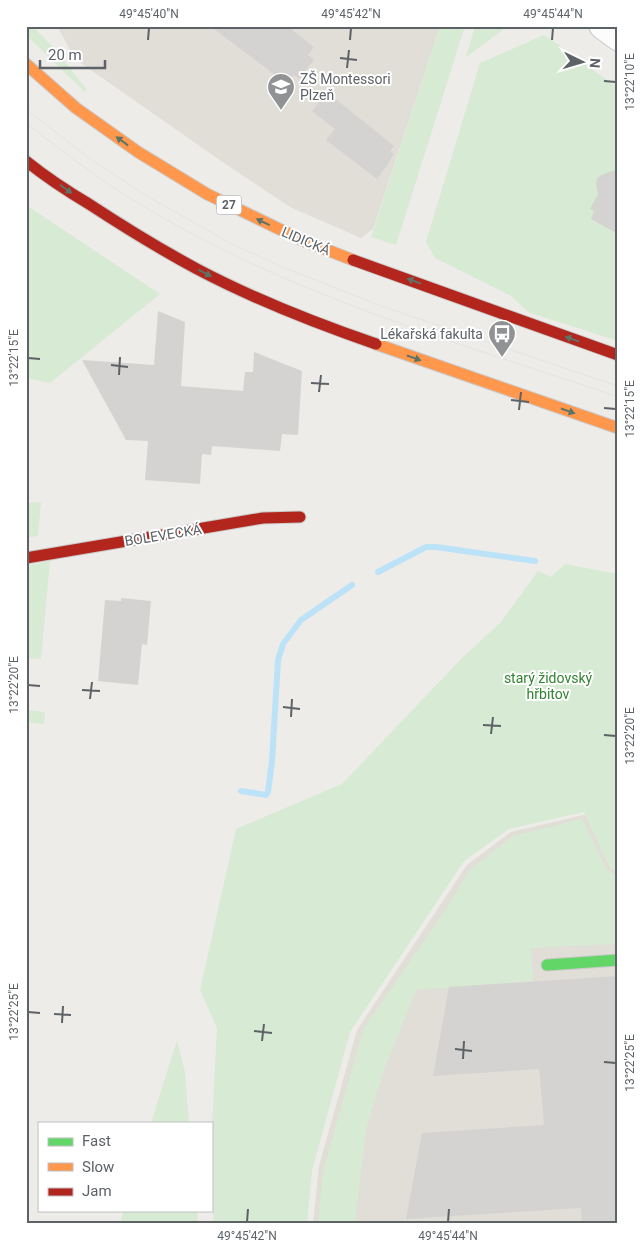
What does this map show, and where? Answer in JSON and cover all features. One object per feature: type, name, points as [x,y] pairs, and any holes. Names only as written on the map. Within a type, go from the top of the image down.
[{"type":"main road","name":"LIDICKÁ","points":[[26,64],[76,108],[138,152],[207,194],[253,217],[304,241],[358,262],[618,355]]},
{"type":"main road","points":[[26,161],[67,191],[143,240],[245,292],[351,335],[618,428]]},
{"type":"main road","name":"BOLEVECKÁ","points":[[26,558],[263,518],[300,517]]},
{"type":"main road","points":[[547,965],[618,960]]},
{"type":"shaded area","name":"ZŠ Montessori Plzeň","points":[[57,26],[440,26],[373,229],[361,238],[290,207],[224,163],[75,59]]},
{"type":"shaded area","points":[[583,815],[618,817],[618,1223],[313,1223],[319,1166],[357,1030],[467,865],[511,832]]},
{"type":"green space","points":[[26,26],[32,26],[56,50],[86,89],[85,92],[26,35]]},
{"type":"green space","points":[[440,26],[465,26],[396,245],[371,237]]},
{"type":"green space","points":[[475,26],[508,26],[466,57]]},
{"type":"green space","points":[[544,35],[618,88],[618,341],[528,312],[511,296],[435,258],[426,242],[480,63]]},
{"type":"green space","points":[[26,205],[160,294],[50,383],[26,378]]},
{"type":"green space","points":[[41,502],[38,536],[26,538],[26,503]]},
{"type":"green space","points":[[50,561],[41,659],[26,658],[26,566]]},
{"type":"green space","name":"starý židovský hřbitov","points":[[565,564],[618,574],[618,873],[610,868],[584,812],[509,829],[464,861],[350,1032],[312,1171],[307,1223],[214,1223],[212,1206],[212,1125],[217,1028],[200,990],[236,829],[342,784],[462,658],[501,622],[538,571],[551,577]]},
{"type":"green space","points":[[26,710],[45,712],[44,724],[26,722]]},
{"type":"green space","points":[[582,819],[607,870],[618,877],[618,944],[531,948],[533,981],[416,990],[385,1067],[366,1129],[355,1223],[318,1223],[323,1171],[364,1028],[444,912],[470,870],[513,836]]},
{"type":"green space","points":[[177,1040],[185,1072],[189,1122],[151,1122]]},
{"type":"green space","points":[[123,1212],[197,1212],[198,1223],[120,1223]]},
{"type":"building","points":[[210,26],[287,26],[314,47],[308,55],[314,60],[299,79],[293,75],[286,83]]},
{"type":"building","points":[[327,92],[394,146],[390,151],[394,154],[377,179],[326,140],[335,129],[312,111]]},
{"type":"building","points":[[618,169],[618,234],[591,219],[594,211],[590,209],[598,194],[597,179],[601,175]]},
{"type":"building","points":[[158,311],[185,322],[181,386],[243,391],[245,372],[253,372],[254,352],[302,371],[298,435],[282,434],[280,451],[212,446],[211,455],[202,454],[200,484],[145,480],[148,441],[126,440],[82,360],[154,365]]},
{"type":"building","points":[[121,598],[151,601],[147,645],[142,644],[138,685],[98,681],[105,600],[121,601]]},
{"type":"building","points":[[618,976],[618,1223],[582,1223],[581,1208],[406,1219],[422,1133],[544,1125],[539,1069],[433,1076],[449,987]]},
{"type":"waterway","points":[[378,572],[426,547],[535,561]]},
{"type":"waterway","points":[[241,791],[266,795],[268,792],[272,761],[278,660],[283,644],[301,620],[352,585]]},
{"type":"tram line","points":[[26,109],[89,158],[147,196],[230,243],[280,266],[381,306],[618,386]]},
{"type":"tram line","points":[[26,123],[128,197],[199,238],[256,266],[315,291],[435,336],[618,397]]},
{"type":"traffic: fast","points":[[547,965],[618,960]]},
{"type":"traffic: slow","points":[[26,64],[76,108],[138,152],[207,194],[304,241],[353,260]]},
{"type":"traffic: slow","points":[[376,344],[618,428]]},
{"type":"traffic: jam","points":[[26,161],[73,194],[142,238],[197,269],[285,310],[376,344]]},
{"type":"traffic: jam","points":[[353,260],[618,355]]},
{"type":"traffic: jam","points":[[26,558],[263,518],[300,517]]},
{"type":"place","name":"ZŠ Montessori Plzeň","points":[[281,111]]},
{"type":"place","name":"Lékařská fakulta","points":[[502,358]]}]
